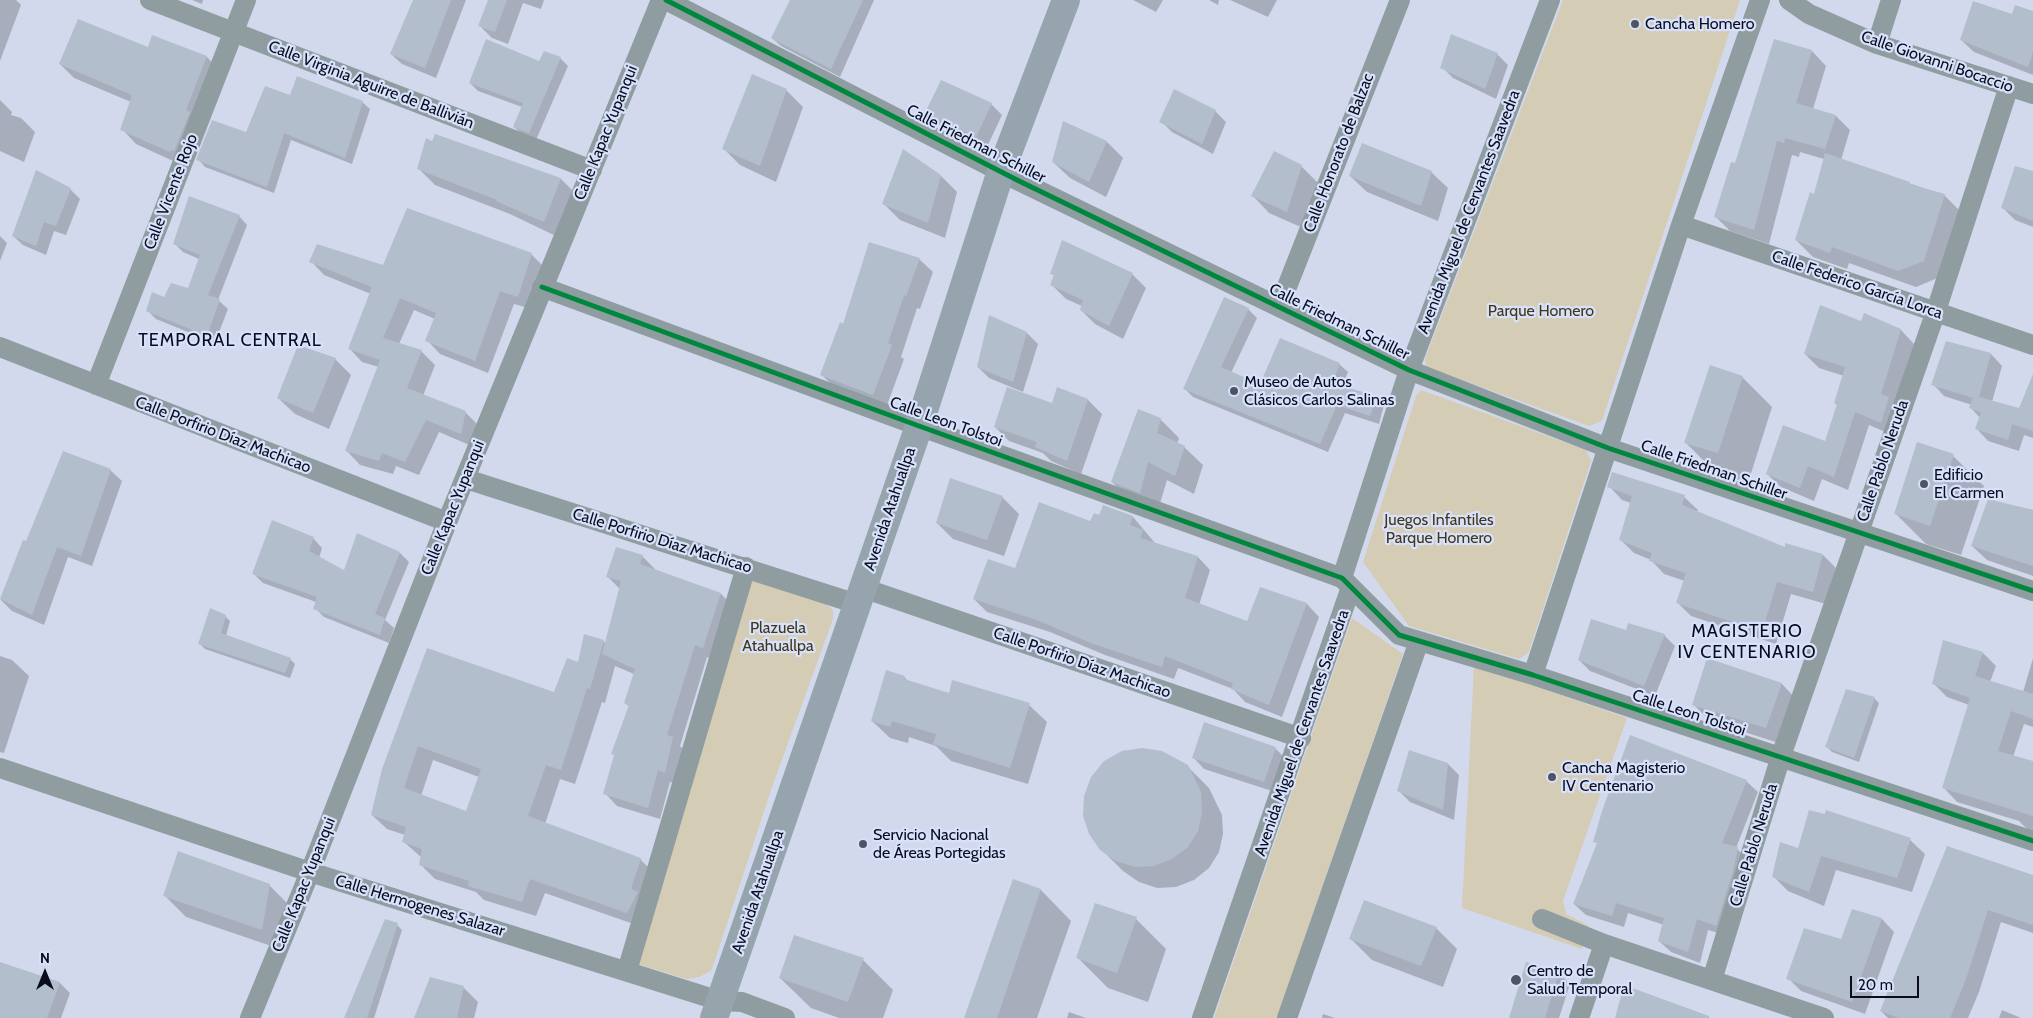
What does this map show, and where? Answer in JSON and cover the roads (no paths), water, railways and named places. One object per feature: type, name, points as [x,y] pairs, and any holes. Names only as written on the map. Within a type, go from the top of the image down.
[{"type":"main road","name":"Avenida Atahuallpa","points":[[717,1009],[919,426],[1000,171],[1066,0]]},
{"type":"street","name":"Calle Virginia Aguirre de Ballivián","points":[[150,0],[592,170]]},
{"type":"street","name":"Calle Vicente Rojo","points":[[96,385],[246,0]]},
{"type":"street","name":"Calle Kapac Yupanqui","points":[[250,1018],[310,872],[447,522],[661,0]]},
{"type":"street","name":"Calle Friedman Schiller","points":[[666,0],[1000,171],[1409,370],[1608,448],[2033,591]]},
{"type":"street","name":"Calle Honorato de Balzac","points":[[1279,306],[1400,0]]},
{"type":"street","name":"Avenida Miguel de Cervantes Saavedra","points":[[1202,1018],[1301,738],[1409,370],[1550,0]]},
{"type":"street","points":[[1533,675],[1681,225],[1760,0]]},
{"type":"street","name":"Calle Giovanni Bocaccio","points":[[1789,0],[1809,14],[1877,44],[2033,94]]},
{"type":"street","points":[[1877,44],[1891,0]]},
{"type":"street","name":"Calle Pablo Neruda","points":[[1712,980],[1781,756],[1936,312],[2009,86]]},
{"type":"street","name":"Calle Federico García Lorca","points":[[1681,225],[2033,344]]},
{"type":"street","name":"Calle Leon Tolstoi","points":[[542,287],[1347,583],[1399,636],[1533,675],[2033,840]]},
{"type":"street","name":"Calle Porfirio Díaz Machicao","points":[[0,348],[447,522]]},
{"type":"street","name":"Calle Porfirio Díaz Machicao","points":[[466,479],[746,567],[860,596],[1301,738]]},
{"type":"street","points":[[627,970],[746,567]]},
{"type":"street","points":[[1287,1018],[1419,641]]},
{"type":"street","name":"Calle Hermogenes Salazar","points":[[0,768],[310,872],[627,970],[717,1009],[742,1002],[785,1018]]},
{"type":"street","points":[[1542,919],[1604,944],[1824,1018]]},
{"type":"street","points":[[1579,1018],[1604,944]]},
{"type":"place","name":"Cancha Homero","points":[[1635,24]]},
{"type":"place","name":"Museo de Autos Clásicos Carlos Salinas","points":[[1234,391]]},
{"type":"place","name":"Edificio El Carmen","points":[[1924,484]]},
{"type":"place","name":"Cancha Magisterio IV Centenario","points":[[1552,777]]},
{"type":"place","name":"Servicio Nacional de Áreas Portegidas","points":[[863,844]]},
{"type":"place","name":"Centro de Salud Temporal","points":[[1516,980]]},
{"type":"district","name":"TEMPORAL CENTRAL","points":[[230,341]]},
{"type":"district","name":"MAGISTERIO IV CENTENARIO","points":[[1747,642]]},
{"type":"park label","name":"Parque Homero","points":[[1541,311]]},
{"type":"park label","name":"Juegos Infantiles Parque Homero","points":[[1439,529]]},
{"type":"park label","name":"Plazuela Atahuallpa","points":[[778,637]]}]
